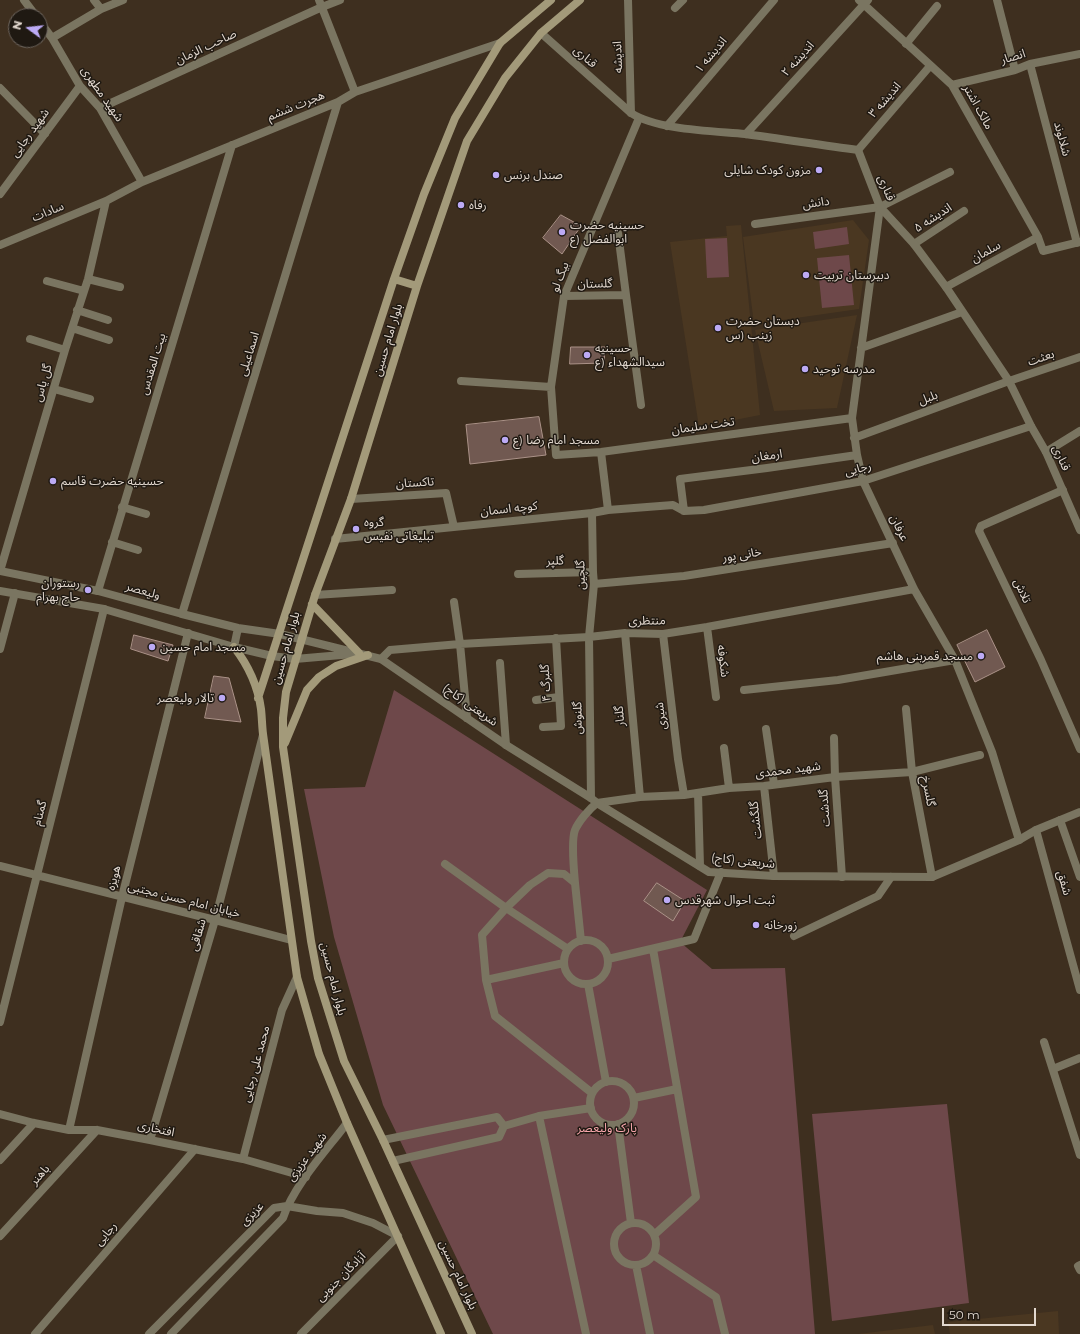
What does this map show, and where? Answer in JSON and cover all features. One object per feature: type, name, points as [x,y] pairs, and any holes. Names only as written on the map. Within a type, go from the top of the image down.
[{"type":"main road","name":"بلوار امام حسین","points":[[441,1334],[347,1123],[319,1054],[297,977],[263,734],[261,709],[258,698],[394,279],[424,194],[455,118],[500,43],[551,0]]},
{"type":"main road","name":"بلوار امام حسین","points":[[472,1334],[383,1140],[344,1061],[318,978],[310,934],[283,747],[283,718],[286,692],[312,604],[351,499],[417,286],[467,141],[505,78],[541,33],[580,0]]},
{"type":"main road","points":[[394,279],[417,286]]},
{"type":"main road","points":[[312,604],[358,653]]},
{"type":"main road","points":[[234,647],[252,675],[258,698]]},
{"type":"main road","points":[[283,747],[306,690],[319,677],[336,666],[368,655]]},
{"type":"street","points":[[94,0],[101,9]]},
{"type":"street","points":[[52,38],[101,9],[123,0]]},
{"type":"street","name":"صاحب الزمان","points":[[100,108],[320,4],[340,0]]},
{"type":"street","name":"اندیشه","points":[[628,0],[631,113]]},
{"type":"street","points":[[675,8],[683,0]]},
{"type":"street","name":"اندیشه ۱","points":[[667,126],[774,0]]},
{"type":"street","points":[[997,0],[1014,70]]},
{"type":"street","name":"مالک اشتر","points":[[864,1],[906,44],[952,85],[1038,237],[1042,251],[1078,242]]},
{"type":"street","name":"اندیشه ۲","points":[[746,134],[864,1]]},
{"type":"street","points":[[320,4],[355,92]]},
{"type":"street","points":[[906,44],[937,6]]},
{"type":"street","name":"شهید مطهری","points":[[48,33],[80,86],[100,108],[142,182]]},
{"type":"street","name":"قناری","points":[[541,33],[631,113],[639,118],[667,126],[746,134],[858,150],[880,207],[914,244],[946,288],[1009,381],[1031,426],[1046,452],[1080,530]]},
{"type":"street","name":"هجرت ششم","points":[[106,201],[142,182],[338,102],[355,92],[500,43]]},
{"type":"street","name":"انصار","points":[[952,85],[1014,70],[1030,64],[1080,54]]},
{"type":"street","name":"شلالوند","points":[[1030,64],[1078,242]]},
{"type":"street","name":"اندیشه ۳","points":[[858,150],[930,66]]},
{"type":"street","name":"شهید رجایی","points":[[0,194],[80,86]]},
{"type":"street","points":[[0,88],[45,134]]},
{"type":"street","name":"اسماعیلی","points":[[182,614],[338,102]]},
{"type":"street","name":"بیگ لو","points":[[556,455],[551,387],[564,296],[639,118]]},
{"type":"street","name":"بیت المقدس","points":[[98,591],[232,144]]},
{"type":"street","name":"دانش","points":[[755,224],[880,207],[950,172]]},
{"type":"street","name":"سادات","points":[[0,245],[106,201]]},
{"type":"street","name":"گل یاس","points":[[0,571],[77,310],[88,279],[106,201]]},
{"type":"street","name":"عرفان","points":[[880,207],[852,418],[857,455],[863,481],[914,589],[955,660],[992,752],[1019,840]]},
{"type":"street","name":"اندیشه ۵","points":[[914,244],[964,212]]},
{"type":"street","name":"گلستان","points":[[618,233],[642,405]]},
{"type":"street","name":"سلمان","points":[[946,288],[1038,237]]},
{"type":"street","points":[[88,279],[120,287]]},
{"type":"street","points":[[47,281],[84,291]]},
{"type":"street","name":"گلستان","points":[[564,296],[626,295]]},
{"type":"street","points":[[77,310],[108,320]]},
{"type":"street","points":[[861,348],[962,312]]},
{"type":"street","points":[[72,328],[109,340]]},
{"type":"street","points":[[30,339],[65,350]]},
{"type":"street","name":"بعثت","points":[[1009,381],[1080,357]]},
{"type":"street","points":[[461,381],[551,387]]},
{"type":"street","name":"بلبل","points":[[854,438],[1009,381]]},
{"type":"street","points":[[54,389],[90,399]]},
{"type":"street","name":"تخت سلیمان","points":[[556,455],[601,452],[852,418]]},
{"type":"street","name":"رجایی","points":[[684,511],[704,510],[863,481],[1031,426]]},
{"type":"street","points":[[1046,452],[1080,431]]},
{"type":"street","points":[[601,452],[608,510]]},
{"type":"street","name":"ارمغان","points":[[684,511],[680,479],[857,455]]},
{"type":"street","name":"تلاش","points":[[1063,490],[981,526],[980,531],[1041,660],[1080,750]]},
{"type":"street","name":"تاکستان","points":[[351,499],[446,492],[454,527]]},
{"type":"street","name":"کوچه اسمان","points":[[336,539],[592,513],[608,510],[673,505],[684,511]]},
{"type":"street","points":[[122,507],[146,514]]},
{"type":"street","name":"گلچین","points":[[589,637],[594,584],[592,513]]},
{"type":"street","points":[[112,542],[138,550]]},
{"type":"street","name":"خانی پور","points":[[594,584],[684,576],[893,543]]},
{"type":"street","name":"ولیعصر","points":[[0,571],[98,591],[238,628],[280,634],[358,653]]},
{"type":"street","name":"گلپر","points":[[518,574],[593,572]]},
{"type":"street","name":"منتظری","points":[[381,659],[390,650],[460,644],[589,637],[625,633],[663,634],[914,589]]},
{"type":"street","points":[[315,595],[392,590]]},
{"type":"street","points":[[0,591],[104,609],[234,647],[272,656],[295,659],[358,653]]},
{"type":"street","points":[[0,649],[15,593]]},
{"type":"street","points":[[454,602],[460,644],[467,718]]},
{"type":"street","name":"گمنام","points":[[0,1022],[104,609]]},
{"type":"street","name":"شکوفه","points":[[707,627],[716,697]]},
{"type":"street","points":[[234,647],[238,628]]},
{"type":"street","name":"هویزه","points":[[69,1130],[122,897],[188,633]]},
{"type":"street","name":"گلنار","points":[[625,633],[640,797]]},
{"type":"street","name":"شیری","points":[[663,634],[678,759],[684,795]]},
{"type":"street","name":"گلنوش","points":[[589,637],[594,801]]},
{"type":"street","name":"گلبرگ ۴","points":[[543,727],[562,726],[556,638]]},
{"type":"street","name":"شریعتی (کاج)","points":[[358,653],[381,659],[506,745],[709,872],[774,876],[932,877],[1019,840],[1036,830],[1080,812]]},
{"type":"street","points":[[744,690],[838,680],[955,660]]},
{"type":"street","points":[[500,662],[506,745]]},
{"type":"street","points":[[536,700],[559,697]]},
{"type":"street","name":"گلسرخ","points":[[906,709],[912,772],[932,877]]},
{"type":"street","points":[[766,729],[774,784]]},
{"type":"street","name":"شقاقی","points":[[150,1140],[215,920],[263,734]]},
{"type":"street","name":"گلدشت","points":[[834,738],[835,777],[842,877]]},
{"type":"street","points":[[724,748],[729,788]]},
{"type":"street","name":"شهید محمدی","points":[[594,801],[684,795],[729,788],[764,786],[835,777],[912,772],[980,755]]},
{"type":"street","name":"گلگشت","points":[[764,786],[774,876]]},
{"type":"street","points":[[698,793],[700,866]]},
{"type":"street","points":[[580,941],[573,856],[574,831],[594,801]]},
{"type":"street","points":[[1060,820],[1080,877]]},
{"type":"street","name":"شفق","points":[[1036,830],[1080,990]]},
{"type":"street","points":[[445,864],[506,908],[568,949]]},
{"type":"street","name":"خیابان امام حسن مجتبی","points":[[0,866],[292,940]]},
{"type":"street","points":[[608,959],[694,939],[721,872]]},
{"type":"street","points":[[575,883],[564,874],[548,873],[530,885],[506,908],[482,935],[486,980],[495,1016],[592,1093]]},
{"type":"street","points":[[794,936],[878,896],[891,877]]},
{"type":"street","points":[[588,940],[595,942],[601,947],[606,952],[608,959],[608,966],[601,979],[595,983],[588,984],[574,982],[565,970],[565,955],[568,949],[580,941],[588,940]]},
{"type":"street","points":[[653,949],[696,1197],[654,1235]]},
{"type":"street","points":[[486,980],[564,963]]},
{"type":"street","name":"محمد علی رجایی","points":[[243,1159],[282,1010],[297,977]]},
{"type":"street","points":[[588,984],[606,1082]]},
{"type":"street","points":[[1044,1042],[1080,1155]]},
{"type":"street","points":[[1053,1069],[1080,1058]]},
{"type":"street","points":[[606,1082],[620,1082],[631,1091],[634,1098],[633,1111],[624,1122],[611,1125],[604,1124],[593,1114],[590,1100],[592,1093],[596,1088],[606,1082]]},
{"type":"street","points":[[634,1098],[677,1089]]},
{"type":"street","points":[[393,1162],[499,1137],[504,1126],[539,1116],[591,1108]]},
{"type":"street","name":"افتخاری","points":[[0,1114],[69,1130],[97,1130],[195,1149],[243,1159],[306,1177]]},
{"type":"street","points":[[539,1116],[586,1334]]},
{"type":"street","points":[[383,1140],[496,1117],[504,1126]]},
{"type":"street","points":[[0,1160],[34,1123]]},
{"type":"street","name":"شهید عزیزی","points":[[287,1206],[306,1177],[347,1123]]},
{"type":"street","points":[[618,1124],[631,1223]]},
{"type":"street","name":"باهنر","points":[[0,1236],[97,1130]]},
{"type":"street","name":"رجایی","points":[[36,1334],[195,1149]]},
{"type":"street","points":[[287,1206],[317,1211],[343,1213],[373,1223],[398,1236]]},
{"type":"street","name":"عزیزی","points":[[149,1334],[274,1208],[287,1206],[283,1218],[171,1334]]},
{"type":"street","points":[[631,1223],[638,1223],[650,1229],[656,1241],[653,1254],[648,1260],[636,1265],[623,1261],[618,1256],[614,1243],[619,1230],[631,1223]]},
{"type":"street","name":"آزادگان جنوبی","points":[[301,1334],[398,1236]]},
{"type":"street","points":[[653,1254],[716,1297],[725,1334]]},
{"type":"street","points":[[636,1265],[650,1334]]},
{"type":"shaded area","name":"دبیرستان تربیت","points":[[853,220],[869,240],[859,309],[754,324],[743,237]]},
{"type":"shaded area","name":"دبستان حضرت زینب (س","points":[[741,225],[760,415],[699,427],[670,242],[727,236],[726,226]]},
{"type":"shaded area","name":"مدرسه توحید","points":[[857,315],[837,408],[774,411],[755,330]]},
{"type":"shaded area","points":[[1058,1311],[1059,1334],[950,1334],[948,1322]]},
{"type":"shaded area","points":[[933,1325],[935,1334],[858,1334]]},
{"type":"green space","points":[[847,227],[849,244],[815,249],[813,232]]},
{"type":"green space","points":[[727,238],[729,277],[707,278],[705,239]]},
{"type":"green space","points":[[849,255],[854,305],[822,308],[817,258]]},
{"type":"green space","name":"پارک ولیعصر","points":[[394,690],[707,890],[680,942],[712,969],[785,968],[815,1334],[493,1334],[383,1105],[334,937],[304,789],[365,787]]},
{"type":"green space","points":[[947,1104],[969,1303],[832,1321],[812,1114]]},
{"type":"building","name":"حسینیه حضرت ابوالفضل (ع","points":[[561,215],[581,226],[562,254],[543,238]]},
{"type":"building","name":"حسینیه سیدالشهداء (ع","points":[[571,347],[605,347],[604,363],[570,364]]},
{"type":"building","name":"مسجد امام رضا (ع","points":[[539,417],[546,455],[470,464],[466,425]]},
{"type":"building","name":"مسجد قمربنی هاشم","points":[[987,630],[1005,667],[975,682],[957,645]]},
{"type":"building","name":"مسجد امام حسین","points":[[134,635],[173,645],[168,661],[131,649]]},
{"type":"building","name":"تالار ولیعصر","points":[[214,676],[229,678],[241,722],[205,718]]},
{"type":"building","points":[[657,883],[685,901],[673,921],[644,901]]},
{"type":"place","name":"مزون کودک شایلی","points":[[819,170]]},
{"type":"place","name":"صندل برنس","points":[[496,175]]},
{"type":"place","name":"رفاه","points":[[461,205]]},
{"type":"place","name":"حسینیه حضرت ابوالفضل (ع","points":[[562,232]]},
{"type":"place","name":"دبیرستان تربیت","points":[[806,275]]},
{"type":"place","name":"دبستان حضرت زینب (س","points":[[718,328]]},
{"type":"place","name":"حسینیه سیدالشهداء (ع","points":[[587,355]]},
{"type":"place","name":"مدرسه توحید","points":[[805,369]]},
{"type":"place","name":"مسجد امام رضا (ع","points":[[505,440]]},
{"type":"place","name":"حسینیه حضرت قاسم","points":[[53,481]]},
{"type":"place","name":"گروه تبلیغاتی نفیس","points":[[356,529]]},
{"type":"place","name":"رستوران حاج بهرام","points":[[88,590]]},
{"type":"place","name":"مسجد امام حسین","points":[[152,647]]},
{"type":"place","name":"مسجد قمربنی هاشم","points":[[981,656]]},
{"type":"place","name":"تالار ولیعصر","points":[[222,698]]},
{"type":"place","name":"ثبت احوال شهرقدس","points":[[667,900]]},
{"type":"place","name":"زورخانه","points":[[756,925]]}]
